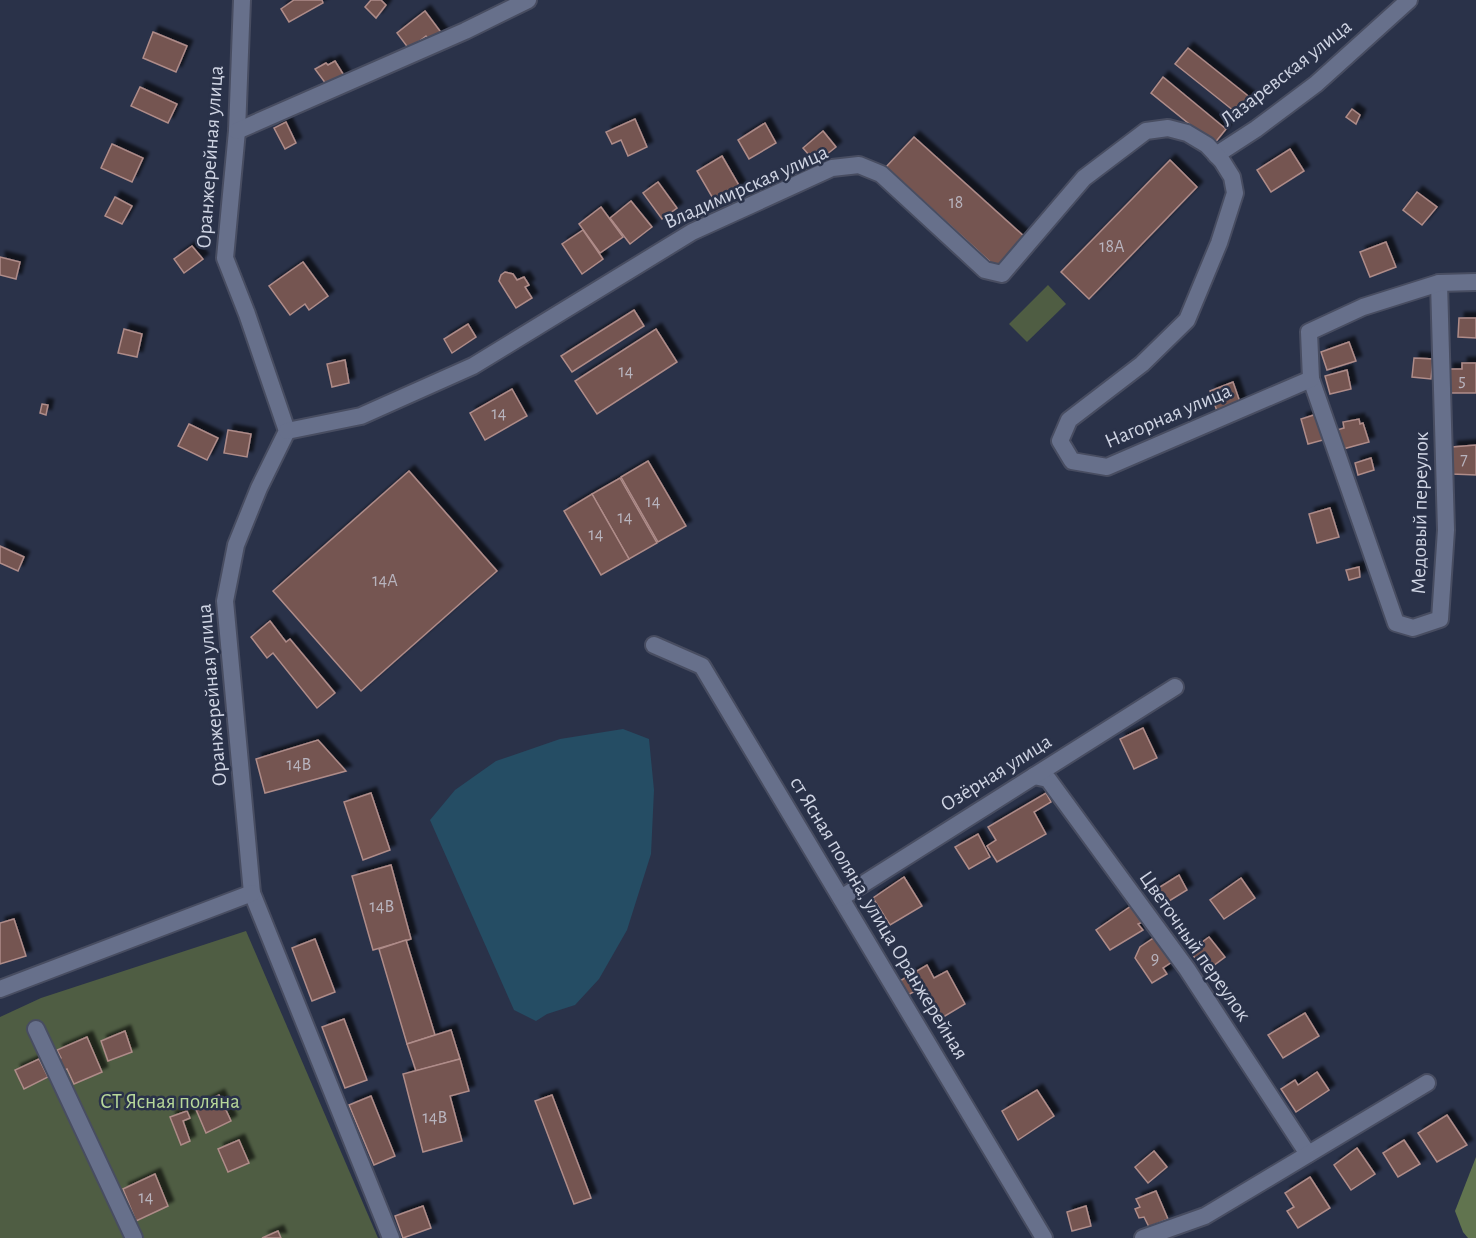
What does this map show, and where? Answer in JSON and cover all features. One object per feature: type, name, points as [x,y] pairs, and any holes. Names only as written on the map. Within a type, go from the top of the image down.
[{"type":"street","name":"Оранжерейная улица","points":[[242,0],[237,131],[225,258],[251,325],[287,431],[259,488],[236,545],[225,601],[252,893],[392,1238]]},
{"type":"street","points":[[237,131],[465,31],[528,0]]},
{"type":"street","name":"Лазаревская улица","points":[[1216,155],[1256,129],[1316,84],[1409,0]]},
{"type":"street","name":"Нагорная улица","points":[[1168,128],[1187,133],[1207,145],[1232,177],[1235,193],[1219,243],[1187,320],[1142,364],[1069,420],[1060,441],[1072,461],[1107,467],[1311,379]]},
{"type":"street","name":"Владимирская улица","points":[[287,431],[361,416],[472,366],[692,232],[832,168],[859,165],[881,174],[985,270],[1002,274],[1084,178],[1146,131],[1168,128]]},
{"type":"street","points":[[1311,379],[1310,332],[1363,307],[1439,283],[1476,282]]},
{"type":"street","name":"Медовый переулок","points":[[1311,379],[1396,623],[1413,628],[1440,619],[1446,530],[1439,283]]},
{"type":"street","name":"ст Ясная поляна, улица Оранжерейная","points":[[654,645],[702,666],[1044,1238]]},
{"type":"street","name":"Озёрная улица","points":[[841,898],[1175,687]]},
{"type":"street","name":"Цветочный переулок","points":[[1034,776],[1048,779],[1186,969],[1308,1154]]},
{"type":"street","points":[[0,989],[252,893]]},
{"type":"street","points":[[36,1029],[134,1238]]},
{"type":"street","points":[[1143,1238],[1205,1216],[1427,1083]]},
{"type":"green space","points":[[1048,285],[1066,304],[1027,342],[1009,324]]},
{"type":"green space","name":"СТ Ясная поляна","points":[[246,931],[378,1238],[0,1238],[0,1017],[41,998]]},
{"type":"green space","points":[[1476,1157],[1476,1238],[1468,1238],[1463,1232],[1455,1211]]},
{"type":"water","points":[[623,729],[649,739],[654,790],[651,854],[627,930],[599,979],[575,1005],[547,1014],[536,1021],[514,1010],[430,820],[455,790],[496,761],[560,739]]},
{"type":"building","points":[[294,0],[322,0],[323,3],[289,22],[281,9]]},
{"type":"building","points":[[371,0],[381,0],[386,5],[376,18],[365,7]]},
{"type":"building","points":[[425,11],[443,35],[432,43],[426,36],[409,49],[397,33]]},
{"type":"building","points":[[153,32],[187,46],[176,72],[143,58]]},
{"type":"building","points":[[1188,48],[1252,99],[1239,115],[1175,64]]},
{"type":"building","points":[[335,61],[345,77],[329,88],[315,69]]},
{"type":"building","points":[[1163,77],[1226,129],[1214,144],[1151,93]]},
{"type":"building","points":[[140,87],[177,104],[168,123],[131,106]]},
{"type":"building","points":[[1352,109],[1360,115],[1356,124],[1346,117]]},
{"type":"building","points":[[635,119],[647,147],[628,156],[621,140],[612,144],[606,132]]},
{"type":"building","points":[[286,122],[296,143],[285,149],[274,128]]},
{"type":"building","points":[[765,123],[776,143],[749,159],[738,140]]},
{"type":"building","points":[[823,131],[836,147],[816,163],[803,148]]},
{"type":"building","points":[[914,137],[1026,238],[998,269],[886,167]]},
{"type":"building","points":[[112,144],[143,158],[132,182],[101,168]]},
{"type":"building","points":[[1290,149],[1304,171],[1271,192],[1257,170]]},
{"type":"building","points":[[722,156],[740,187],[715,202],[697,171]]},
{"type":"building","points":[[1170,160],[1197,187],[1089,299],[1061,272]]},
{"type":"building","points":[[658,182],[677,208],[662,219],[643,193]]},
{"type":"building","points":[[1417,192],[1437,207],[1422,225],[1403,210]]},
{"type":"building","points":[[115,197],[132,206],[122,224],[105,216]]},
{"type":"building","points":[[631,201],[652,227],[630,244],[610,218]]},
{"type":"building","points":[[601,207],[623,237],[600,253],[579,224]]},
{"type":"building","points":[[583,230],[603,259],[582,274],[562,244]]},
{"type":"building","points":[[1386,242],[1396,267],[1370,277],[1360,252]]},
{"type":"building","points":[[192,246],[203,259],[184,273],[174,259]]},
{"type":"building","points":[[0,257],[20,262],[16,279],[0,275]]},
{"type":"building","points":[[303,262],[328,296],[309,310],[305,304],[290,315],[269,286]]},
{"type":"building","points":[[505,272],[513,274],[517,280],[524,277],[529,285],[525,287],[532,298],[516,308],[499,281]]},
{"type":"building","points":[[634,310],[644,326],[572,372],[561,356]]},
{"type":"building","points":[[1459,318],[1476,318],[1476,338],[1458,337]]},
{"type":"building","points":[[468,324],[476,337],[452,353],[444,339]]},
{"type":"building","points":[[124,329],[142,334],[137,357],[118,353]]},
{"type":"building","points":[[656,329],[677,362],[597,414],[575,381]]},
{"type":"building","points":[[1349,342],[1356,361],[1327,370],[1321,352]]},
{"type":"building","points":[[1414,358],[1433,359],[1431,379],[1412,377]]},
{"type":"building","points":[[345,360],[349,383],[332,387],[327,364]]},
{"type":"building","points":[[1462,363],[1476,363],[1476,393],[1448,393],[1448,369],[1462,369]]},
{"type":"building","points":[[1347,370],[1351,389],[1330,394],[1325,376]]},
{"type":"building","points":[[1233,382],[1241,405],[1218,414],[1210,391]]},
{"type":"building","points":[[512,389],[527,416],[485,440],[470,413]]},
{"type":"building","points":[[42,404],[48,405],[46,415],[40,413]]},
{"type":"building","points":[[1317,414],[1323,440],[1308,444],[1301,419]]},
{"type":"building","points":[[1359,419],[1360,424],[1363,423],[1369,442],[1343,449],[1337,430],[1344,428],[1343,422]]},
{"type":"building","points":[[189,424],[218,438],[207,460],[178,446]]},
{"type":"building","points":[[228,430],[251,434],[247,457],[224,453]]},
{"type":"building","points":[[1476,445],[1476,475],[1452,474],[1452,447]]},
{"type":"building","points":[[1371,458],[1374,470],[1358,475],[1355,463]]},
{"type":"building","points":[[648,461],[686,526],[658,542],[621,477]]},
{"type":"building","points":[[409,471],[497,571],[361,691],[273,591]]},
{"type":"building","points":[[620,478],[657,543],[629,559],[592,494]]},
{"type":"building","points":[[592,494],[629,559],[601,575],[564,511]]},
{"type":"building","points":[[1330,508],[1339,537],[1317,543],[1309,514]]},
{"type":"building","points":[[0,546],[24,557],[18,571],[0,563]]},
{"type":"building","points":[[1359,567],[1360,577],[1349,580],[1346,570]]},
{"type":"building","points":[[270,621],[286,642],[290,639],[335,693],[317,708],[273,653],[267,658],[251,637]]},
{"type":"building","points":[[1143,728],[1157,758],[1134,769],[1120,739]]},
{"type":"building","points":[[318,740],[346,771],[265,793],[256,759]]},
{"type":"building","points":[[371,793],[390,850],[363,860],[344,802]]},
{"type":"building","points":[[1046,793],[1051,802],[1034,812],[1046,834],[997,862],[987,846],[996,840],[988,827]]},
{"type":"building","points":[[978,834],[990,857],[969,869],[955,847]]},
{"type":"building","points":[[391,865],[411,939],[373,950],[352,876]]},
{"type":"building","points":[[1179,875],[1187,890],[1161,906],[1152,892]]},
{"type":"building","points":[[904,877],[922,906],[890,925],[873,898]]},
{"type":"building","points":[[1241,878],[1255,898],[1224,919],[1210,900]]},
{"type":"building","points":[[1134,904],[1145,921],[1138,924],[1143,930],[1110,950],[1096,930]]},
{"type":"building","points":[[14,919],[26,956],[0,964],[0,923]]},
{"type":"building","points":[[1158,935],[1175,960],[1163,968],[1167,974],[1152,983],[1135,958],[1140,947]]},
{"type":"building","points":[[1209,937],[1225,957],[1205,972],[1190,951]]},
{"type":"building","points":[[315,939],[335,992],[312,1001],[292,948]]},
{"type":"building","points":[[406,940],[435,1035],[407,1044],[379,949]]},
{"type":"building","points":[[927,965],[934,978],[947,971],[965,1004],[935,1022],[917,990],[906,996],[898,982]]},
{"type":"building","points":[[1305,1013],[1319,1036],[1283,1058],[1268,1035]]},
{"type":"building","points":[[344,1019],[367,1080],[345,1088],[322,1027]]},
{"type":"building","points":[[451,1030],[460,1059],[416,1071],[407,1044]]},
{"type":"building","points":[[125,1031],[132,1052],[108,1061],[101,1041]]},
{"type":"building","points":[[87,1037],[102,1072],[74,1084],[67,1069],[62,1071],[57,1060],[61,1058],[57,1050]]},
{"type":"building","points":[[39,1059],[48,1077],[24,1089],[15,1070]]},
{"type":"building","points":[[460,1059],[469,1091],[450,1096],[462,1141],[423,1152],[403,1074]]},
{"type":"building","points":[[1317,1072],[1329,1090],[1296,1112],[1281,1089],[1295,1080],[1298,1085]]},
{"type":"building","points":[[1037,1090],[1054,1116],[1018,1140],[1002,1111]]},
{"type":"building","points":[[219,1095],[231,1121],[206,1133],[195,1107]]},
{"type":"building","points":[[552,1095],[591,1198],[574,1204],[535,1101]]},
{"type":"building","points":[[371,1096],[395,1156],[374,1165],[349,1105]]},
{"type":"building","points":[[187,1111],[190,1118],[183,1121],[190,1141],[181,1145],[170,1117]]},
{"type":"building","points":[[1447,1115],[1467,1145],[1437,1162],[1418,1133]]},
{"type":"building","points":[[239,1140],[249,1163],[228,1172],[218,1149]]},
{"type":"building","points":[[1404,1140],[1420,1164],[1398,1177],[1383,1153]]},
{"type":"building","points":[[1357,1148],[1375,1174],[1351,1190],[1334,1165]]},
{"type":"building","points":[[1154,1151],[1167,1167],[1148,1183],[1135,1167]]},
{"type":"building","points":[[155,1174],[168,1206],[136,1221],[123,1189]]},
{"type":"building","points":[[1310,1177],[1330,1208],[1298,1228],[1287,1211],[1294,1207],[1285,1193]]},
{"type":"building","points":[[1156,1191],[1168,1219],[1149,1227],[1144,1217],[1139,1218],[1135,1209],[1140,1207],[1136,1199]]},
{"type":"building","points":[[423,1206],[431,1228],[403,1238],[395,1216]]},
{"type":"building","points":[[1086,1206],[1091,1226],[1072,1231],[1067,1212]]},
{"type":"building","points":[[278,1231],[281,1238],[262,1238]]}]
